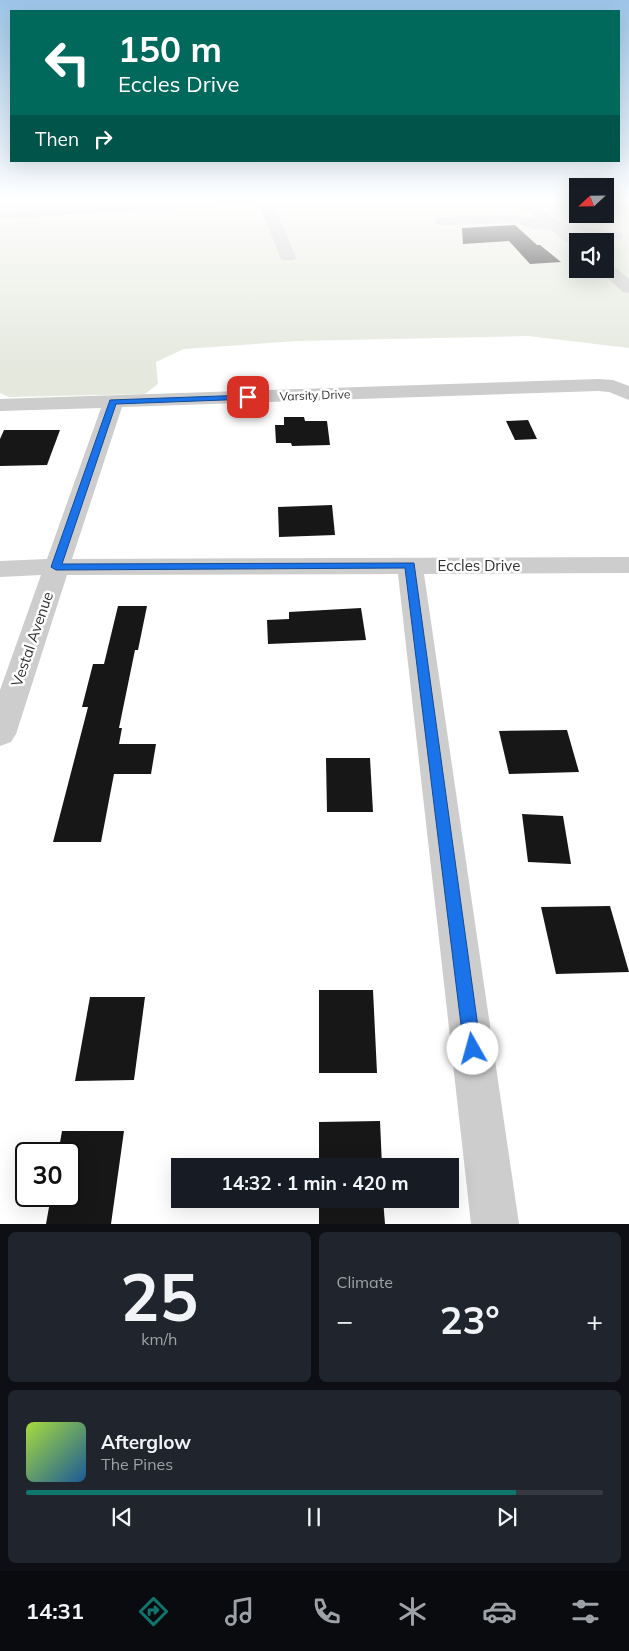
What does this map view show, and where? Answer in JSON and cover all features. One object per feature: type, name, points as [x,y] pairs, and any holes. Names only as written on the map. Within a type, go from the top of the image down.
[{"type":"street","points":[[614,276],[629,288]]},
{"type":"street","name":"Varsity Drive","points":[[0,405],[598,386],[613,386],[629,394]]},
{"type":"street","name":"Vestal Avenue","points":[[0,734],[113,402]]},
{"type":"street","name":"Eccles Drive","points":[[0,569],[56,567],[629,564]]},
{"type":"street","points":[[410,565],[495,1224]]},
{"type":"shaded area","points":[[0,256],[569,256],[569,278],[614,278],[614,256],[629,256],[629,348],[528,336],[297,341],[184,349],[156,362],[158,384],[145,394],[9,397],[0,393]]},
{"type":"building","points":[[523,256],[554,256],[561,262],[530,264]]},
{"type":"building","points":[[284,417],[304,417],[305,421],[327,421],[330,445],[292,446],[291,443],[276,443],[275,425],[284,425]]},
{"type":"building","points":[[528,420],[537,439],[515,440],[506,421]]},
{"type":"building","points":[[4,430],[60,430],[47,465],[0,466],[0,439]]},
{"type":"building","points":[[332,505],[335,535],[279,537],[278,507]]},
{"type":"building","points":[[118,606],[147,606],[138,650],[135,650],[119,728],[122,728],[119,744],[156,744],[151,774],[114,774],[101,842],[53,842],[88,707],[82,707],[93,664],[104,664]]},
{"type":"building","points":[[361,608],[366,640],[268,644],[267,620],[289,619],[289,612]]},
{"type":"building","points":[[567,730],[579,772],[509,774],[499,731]]},
{"type":"building","points":[[326,758],[370,758],[373,812],[327,812]]},
{"type":"building","points":[[522,814],[563,816],[571,864],[528,862]]},
{"type":"building","points":[[610,906],[629,972],[556,974],[541,907]]},
{"type":"building","points":[[319,990],[373,990],[377,1073],[319,1073]]},
{"type":"building","points":[[90,997],[145,997],[134,1080],[75,1081]]},
{"type":"building","points":[[380,1121],[382,1158],[319,1158],[319,1122]]},
{"type":"building","points":[[62,1131],[124,1131],[111,1224],[46,1224],[49,1207],[80,1207],[80,1142],[60,1142]]},
{"type":"building","points":[[319,1208],[384,1208],[385,1224],[319,1224]]},
{"type":"route","points":[[248,397],[113,402],[56,567],[410,565],[473,1049]]}]
